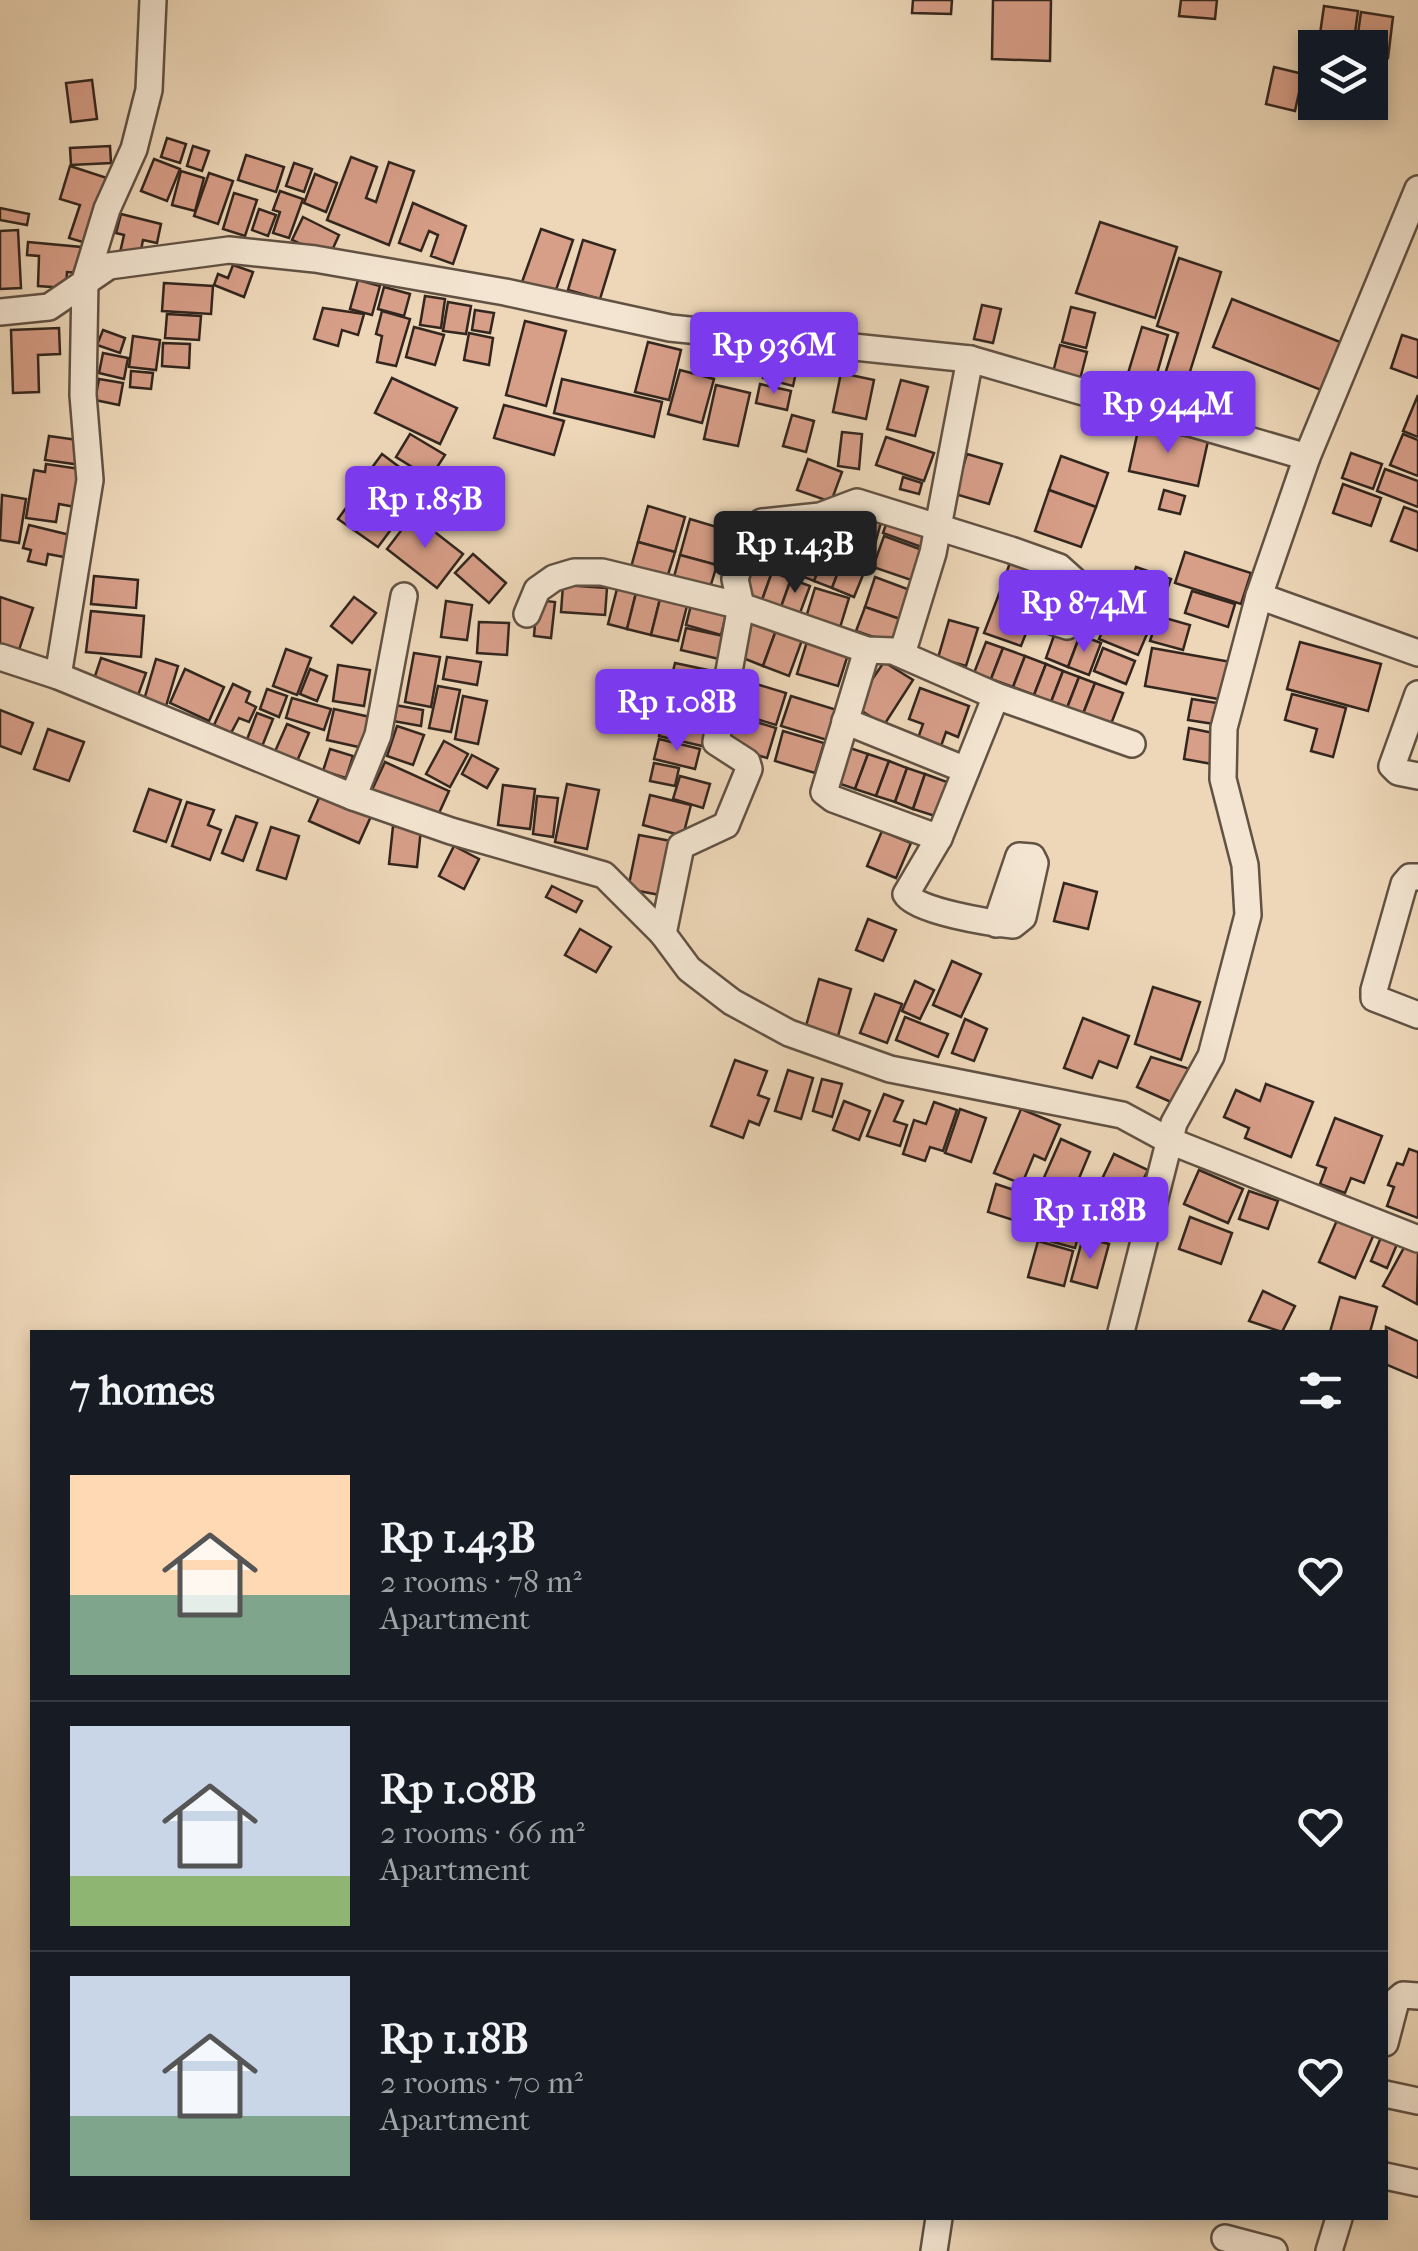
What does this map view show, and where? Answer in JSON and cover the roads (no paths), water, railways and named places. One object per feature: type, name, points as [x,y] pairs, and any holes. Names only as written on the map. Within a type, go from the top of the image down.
[{"type":"street","points":[[58,676],[90,480],[83,395],[85,281],[108,209],[134,149],[149,90],[152,0]]},
{"type":"street","points":[[1122,1330],[1174,1123],[1211,1056],[1248,915],[1246,865],[1223,779],[1224,728],[1259,596],[1307,457],[1418,189]]},
{"type":"street","points":[[0,312],[48,306],[109,266],[229,250],[315,259],[486,289],[670,328],[970,360],[1307,457]]},
{"type":"street","points":[[902,654],[938,526],[970,360]]},
{"type":"street","points":[[663,934],[681,846],[726,825],[748,769],[747,762],[716,742],[742,606],[735,579],[742,555],[762,522],[820,516],[857,502],[1059,567]]},
{"type":"street","points":[[526,614],[537,590],[554,578],[574,572],[602,572],[742,606],[867,650],[902,654],[996,696],[1132,744]]},
{"type":"street","points":[[354,797],[378,735],[404,596]]},
{"type":"street","points":[[1259,596],[1418,653]]},
{"type":"street","points":[[867,650],[825,786],[827,796],[939,838]]},
{"type":"street","points":[[0,657],[58,676],[354,797],[451,831],[604,874],[663,934],[689,969],[732,1002],[790,1033],[890,1069],[1122,1116],[1170,1141],[1418,1239]]},
{"type":"street","points":[[1418,694],[1392,766],[1398,772],[1418,776]]},
{"type":"street","points":[[996,696],[939,838],[908,890],[907,899],[996,924]]},
{"type":"street","points":[[846,721],[966,770]]},
{"type":"street","points":[[1418,877],[1410,877],[1404,884],[1374,990],[1374,998],[1381,1004],[1418,1015]]},
{"type":"street","points":[[1388,2032],[1396,2001],[1403,1995],[1418,1996]]},
{"type":"street","points":[[1388,2095],[1418,2101]]},
{"type":"street","points":[[1388,2177],[1418,2183]]},
{"type":"street","points":[[934,2251],[939,2220]]},
{"type":"street","points":[[1329,2251],[1338,2220]]},
{"type":"street","points":[[1226,2238],[1274,2251]]}]
